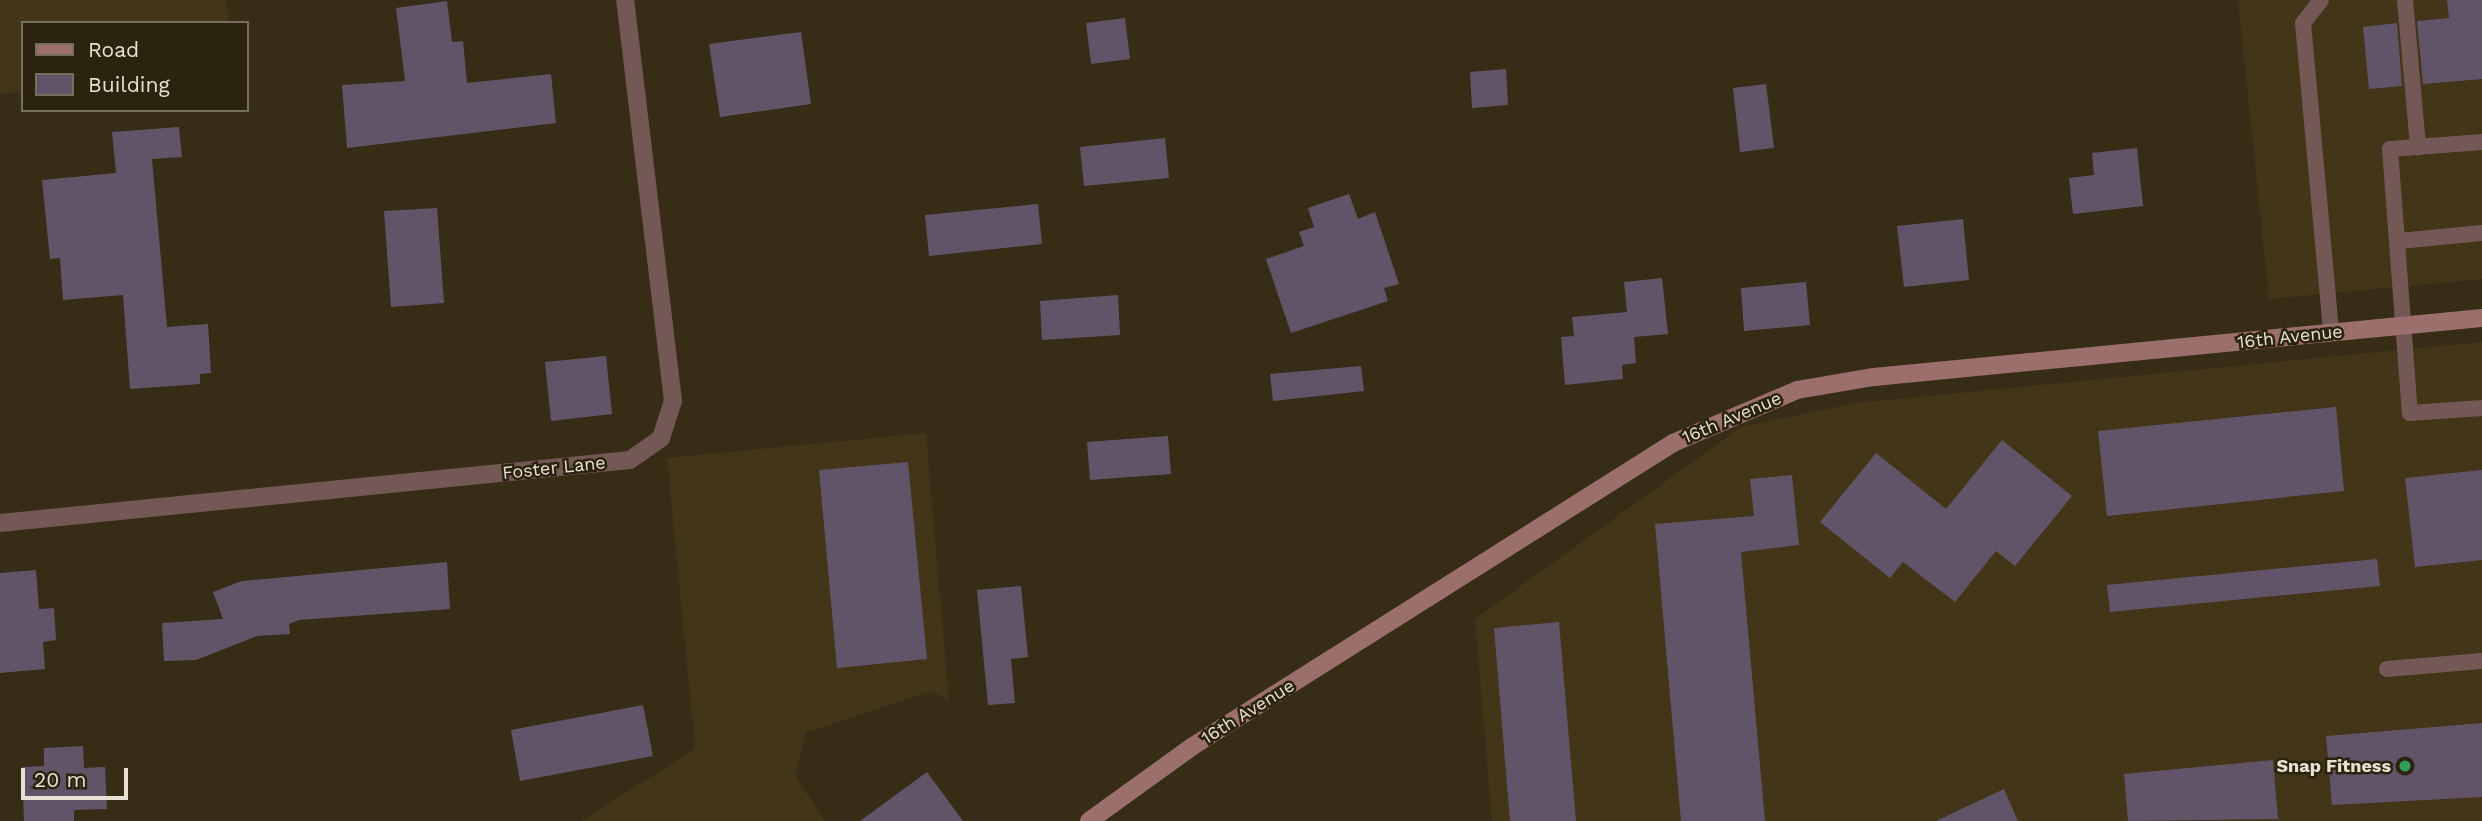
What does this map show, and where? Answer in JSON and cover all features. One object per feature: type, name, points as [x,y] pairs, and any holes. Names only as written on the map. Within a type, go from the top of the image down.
[{"type":"street","name":"Foster Lane","points":[[0,523],[630,460],[661,438],[673,401],[625,0]]},
{"type":"street","name":"16th Avenue","points":[[1089,821],[1193,746],[1650,458],[1741,411],[1797,390],[1874,377],[2482,318]]},
{"type":"lane","points":[[2321,0],[2303,23],[2332,333]]},
{"type":"lane","points":[[2405,0],[2418,147]]},
{"type":"lane","points":[[2482,142],[2390,149],[2407,326],[2410,413],[2482,408]]},
{"type":"lane","points":[[2399,241],[2482,233]]},
{"type":"lane","points":[[2387,669],[2482,661]]},
{"type":"shaded area","points":[[0,0],[227,0],[229,21],[21,21],[21,92],[0,94]]},
{"type":"shaded area","points":[[2238,0],[2482,0],[2482,279],[2269,299]]},
{"type":"shaded area","points":[[2482,342],[2482,821],[1492,821],[1475,619],[1741,427],[1856,403]]},
{"type":"shaded area","points":[[926,433],[949,700],[930,691],[806,733],[795,776],[825,821],[581,821],[695,749],[667,458]]},
{"type":"building","points":[[2447,0],[2482,0],[2482,79],[2423,84],[2417,21],[2449,18]]},
{"type":"building","points":[[447,1],[452,42],[463,41],[467,83],[551,74],[556,123],[347,148],[342,85],[405,81],[396,8]]},
{"type":"building","points":[[1125,18],[1130,59],[1091,64],[1086,23]]},
{"type":"building","points":[[2397,23],[2402,86],[2369,89],[2363,27]]},
{"type":"building","points":[[801,32],[811,104],[720,117],[709,44]]},
{"type":"building","points":[[1506,69],[1508,105],[1472,108],[1470,72]]},
{"type":"building","points":[[1766,84],[1774,148],[1740,152],[1733,88]]},
{"type":"building","points":[[179,127],[182,157],[152,159],[167,327],[208,324],[211,373],[200,374],[200,384],[130,389],[123,295],[63,300],[60,258],[50,259],[42,180],[116,173],[112,132]]},
{"type":"building","points":[[1165,138],[1169,178],[1084,186],[1080,147]]},
{"type":"building","points":[[2137,148],[2143,206],[2073,214],[2069,178],[2094,175],[2092,153]]},
{"type":"building","points":[[1349,194],[1358,219],[1375,212],[1399,284],[1384,288],[1388,301],[1291,333],[1266,259],[1304,246],[1299,232],[1314,227],[1308,208]]},
{"type":"building","points":[[1038,204],[1042,244],[929,256],[925,215]]},
{"type":"building","points":[[437,208],[444,303],[391,307],[384,211]]},
{"type":"building","points":[[1963,219],[1969,280],[1904,287],[1897,226]]},
{"type":"building","points":[[1662,278],[1668,334],[1634,337],[1636,363],[1622,365],[1623,379],[1565,385],[1561,337],[1574,336],[1572,317],[1627,312],[1624,282]]},
{"type":"building","points":[[1806,282],[1810,325],[1744,331],[1741,288]]},
{"type":"building","points":[[1118,295],[1120,335],[1042,340],[1040,301]]},
{"type":"building","points":[[606,356],[612,414],[551,421],[545,362]]},
{"type":"building","points":[[1361,366],[1364,391],[1273,401],[1270,374]]},
{"type":"building","points":[[2336,407],[2344,491],[2107,516],[2098,431]]},
{"type":"building","points":[[1168,436],[1171,474],[1090,480],[1087,442]]},
{"type":"building","points":[[2002,440],[2072,496],[2015,566],[1996,551],[1955,602],[1903,562],[1890,578],[1820,522],[1876,453],[1946,509]]},
{"type":"building","points":[[908,462],[927,659],[837,668],[819,470]]},
{"type":"building","points":[[2482,470],[2482,560],[2415,567],[2405,478]]},
{"type":"building","points":[[1792,475],[1799,545],[1741,552],[1765,821],[1681,821],[1655,524],[1754,516],[1750,479]]},
{"type":"building","points":[[2377,559],[2380,586],[2110,612],[2107,585]]},
{"type":"building","points":[[447,562],[450,609],[299,620],[289,624],[290,634],[257,636],[196,660],[164,661],[162,623],[223,619],[213,592],[242,581]]},
{"type":"building","points":[[36,570],[39,609],[54,608],[56,640],[43,642],[45,669],[0,673],[0,573]]},
{"type":"building","points":[[1021,586],[1028,657],[1011,659],[1015,703],[988,705],[977,590]]},
{"type":"building","points":[[1559,622],[1576,821],[1510,821],[1494,628]]},
{"type":"building","points":[[643,705],[653,756],[520,781],[511,730]]},
{"type":"building","name":"Snap Fitness","points":[[2482,723],[2482,797],[2332,805],[2326,736]]},
{"type":"building","points":[[83,746],[84,768],[105,767],[107,809],[74,810],[74,821],[24,821],[22,767],[44,766],[44,748]]},
{"type":"building","points":[[2273,760],[2278,819],[2128,821],[2124,774]]},
{"type":"building","points":[[927,772],[963,821],[860,821]]},
{"type":"building","points":[[2004,789],[2018,821],[1936,821]]},
{"type":"place","name":"Snap Fitness","points":[[2405,766]]}]
